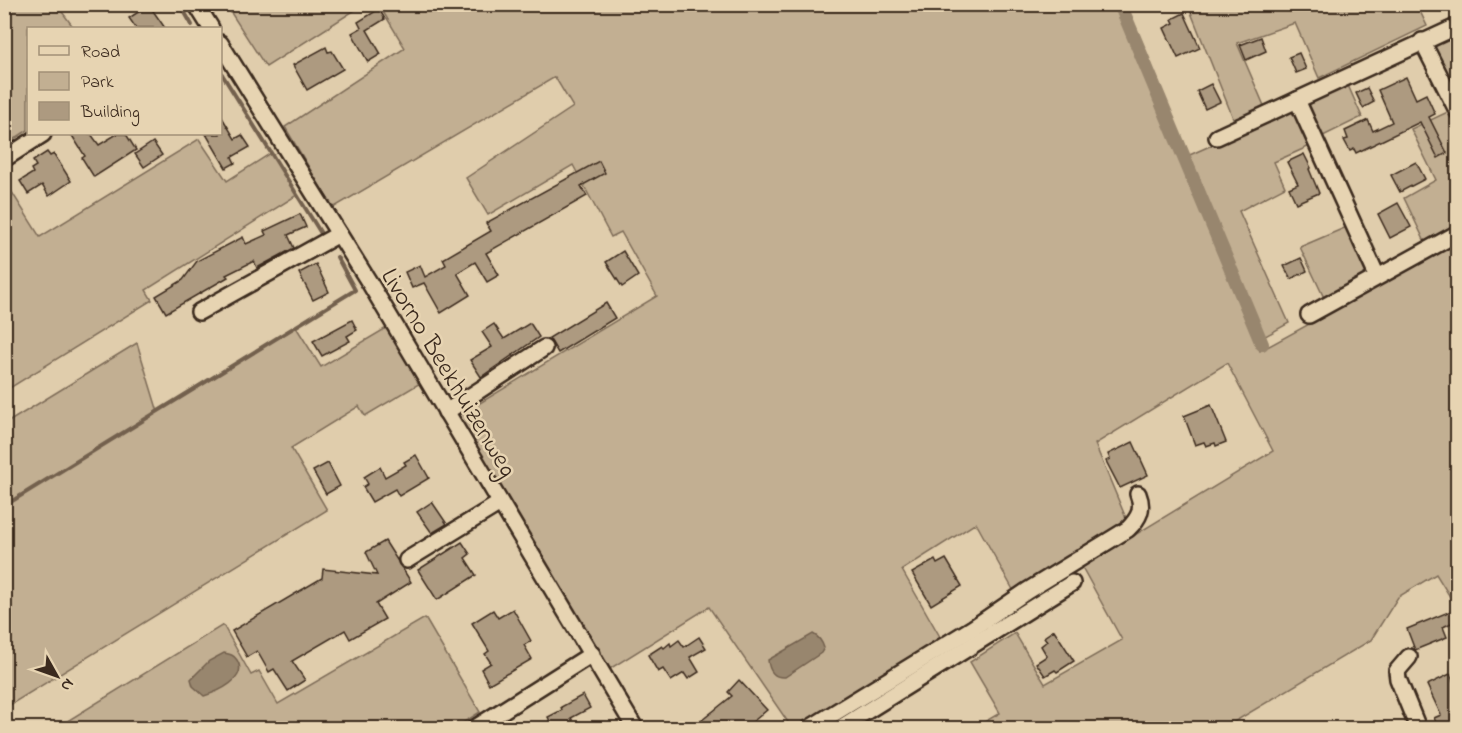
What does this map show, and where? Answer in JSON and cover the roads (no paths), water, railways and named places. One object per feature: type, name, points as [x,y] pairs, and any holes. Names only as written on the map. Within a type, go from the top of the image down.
[{"type":"street","points":[[196,4],[208,27]]},
{"type":"street","points":[[1217,136],[1458,26]]},
{"type":"street","points":[[1422,41],[1458,112]]},
{"type":"street","name":"Livorno Beekhuizenweg","points":[[222,46],[339,234],[635,729]]},
{"type":"street","points":[[1297,99],[1377,276]]},
{"type":"street","points":[[4,159],[41,135]]},
{"type":"street","points":[[1309,315],[1458,233]]},
{"type":"street","points":[[199,312],[339,234]]},
{"type":"street","points":[[446,412],[544,348]]},
{"type":"street","points":[[810,729],[1128,529],[1141,510],[1138,494]]},
{"type":"street","points":[[407,560],[500,502]]},
{"type":"street","points":[[840,729],[1072,583]]},
{"type":"street","points":[[475,729],[592,654]]},
{"type":"street","points":[[1409,657],[1397,671],[1418,729]]},
{"type":"waterway","points":[[180,4],[192,25]]},
{"type":"waterway","points":[[1120,4],[1262,344]]},
{"type":"waterway","points":[[222,74],[322,235]]},
{"type":"waterway","points":[[4,506],[355,290],[337,257]]}]
